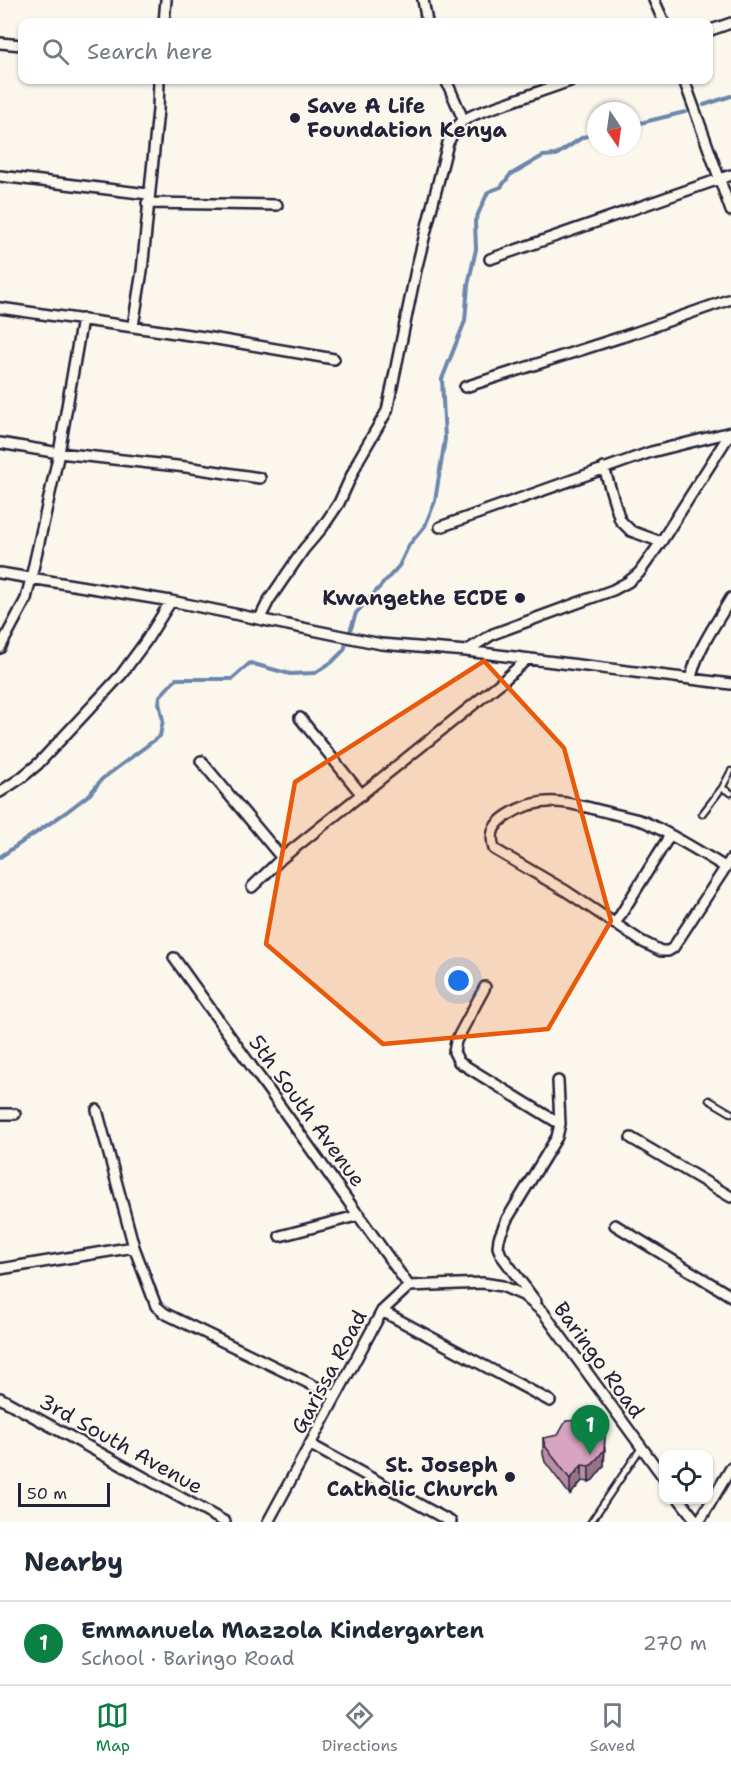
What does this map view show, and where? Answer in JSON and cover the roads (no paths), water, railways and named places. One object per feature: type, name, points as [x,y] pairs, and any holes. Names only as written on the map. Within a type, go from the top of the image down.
[{"type":"street","points":[[164,18],[166,0]]},
{"type":"street","points":[[423,0],[426,18]]},
{"type":"street","points":[[654,0],[662,18]]},
{"type":"street","points":[[713,28],[731,23]]},
{"type":"street","points":[[0,43],[18,45]]},
{"type":"street","points":[[133,326],[142,271],[159,84]]},
{"type":"street","points":[[448,84],[463,119]]},
{"type":"street","points":[[260,618],[269,600],[304,549],[339,503],[359,459],[387,411],[416,270],[448,143],[458,124],[463,119],[562,84]]},
{"type":"street","points":[[685,84],[731,211]]},
{"type":"street","points":[[490,259],[731,175]]},
{"type":"street","points":[[0,176],[148,198],[277,205]]},
{"type":"street","points":[[465,387],[634,333],[731,299]]},
{"type":"street","points":[[0,308],[133,326],[334,359]]},
{"type":"street","points":[[0,648],[26,598],[31,578],[59,453],[82,319]]},
{"type":"street","points":[[466,651],[493,634],[613,590],[639,573],[731,432]]},
{"type":"street","points":[[440,527],[651,452],[731,432]]},
{"type":"street","points":[[0,443],[59,453],[260,478]]},
{"type":"street","points":[[604,468],[620,520],[631,531],[661,542]]},
{"type":"street","points":[[0,573],[171,601],[381,644],[528,658],[731,684]]},
{"type":"street","points":[[691,678],[700,650],[731,598]]},
{"type":"street","points":[[0,792],[38,764],[121,675],[171,601]]},
{"type":"street","points":[[252,887],[282,858],[504,680],[528,658]]},
{"type":"street","points":[[300,718],[362,795]]},
{"type":"street","points":[[201,761],[282,858]]},
{"type":"street","points":[[725,867],[643,821],[556,800],[539,802],[517,809],[493,828],[490,837],[494,849],[661,951],[673,948],[731,859]]},
{"type":"street","points":[[615,924],[670,835]]},
{"type":"street","name":"5th South Avenue","points":[[174,958],[409,1286]]},
{"type":"street","points":[[485,987],[456,1041],[454,1052],[459,1062],[560,1124]]},
{"type":"street","points":[[543,1311],[501,1255],[498,1247],[499,1238],[507,1219],[557,1137],[560,1124],[558,1081]]},
{"type":"street","points":[[97,1110],[134,1247],[156,1306],[164,1313],[335,1396]]},
{"type":"street","points":[[0,1114],[15,1114]]},
{"type":"street","points":[[631,1138],[731,1197]]},
{"type":"street","points":[[280,1236],[360,1215]]},
{"type":"street","points":[[615,1225],[731,1296]]},
{"type":"street","points":[[0,1269],[134,1247]]},
{"type":"street","name":"Baringo Road","points":[[409,1286],[483,1282],[502,1286],[522,1295],[543,1311],[659,1473]]},
{"type":"street","name":"Garissa Road","points":[[268,1522],[382,1311],[409,1286]]},
{"type":"street","points":[[382,1311],[550,1401]]},
{"type":"street","name":"3rd South Avenue","points":[[0,1398],[225,1522]]},
{"type":"street","points":[[311,1444],[451,1522]]},
{"type":"street","points":[[683,1504],[698,1522],[731,1468]]},
{"type":"lane","points":[[702,814],[722,788],[731,771]]},
{"type":"lane","points":[[722,788],[731,793]]},
{"type":"lane","points":[[709,1100],[731,1113]]},
{"type":"lane","points":[[591,1522],[641,1448]]},
{"type":"waterway","points":[[704,105],[731,96]]},
{"type":"waterway","points":[[641,123],[685,112]]},
{"type":"waterway","points":[[0,857],[65,813],[90,794],[102,779],[160,736],[163,720],[159,703],[160,696],[176,679],[232,679],[250,663],[290,674],[315,673],[332,662],[344,650],[356,613],[399,566],[409,545],[425,526],[435,501],[445,439],[442,379],[465,321],[468,285],[476,249],[475,221],[488,192],[501,187],[510,175],[543,156],[556,155],[587,136]]},
{"type":"place","name":"Save A Life Foundation Kenya","points":[[295,118]]},
{"type":"place","name":"Kwangethe ECDE","points":[[520,598]]},
{"type":"place","name":"Emmanuela Mazzola Kindergarten","points":[[590,1455]]},
{"type":"place","name":"St. Joseph Catholic Church","points":[[510,1477]]}]
